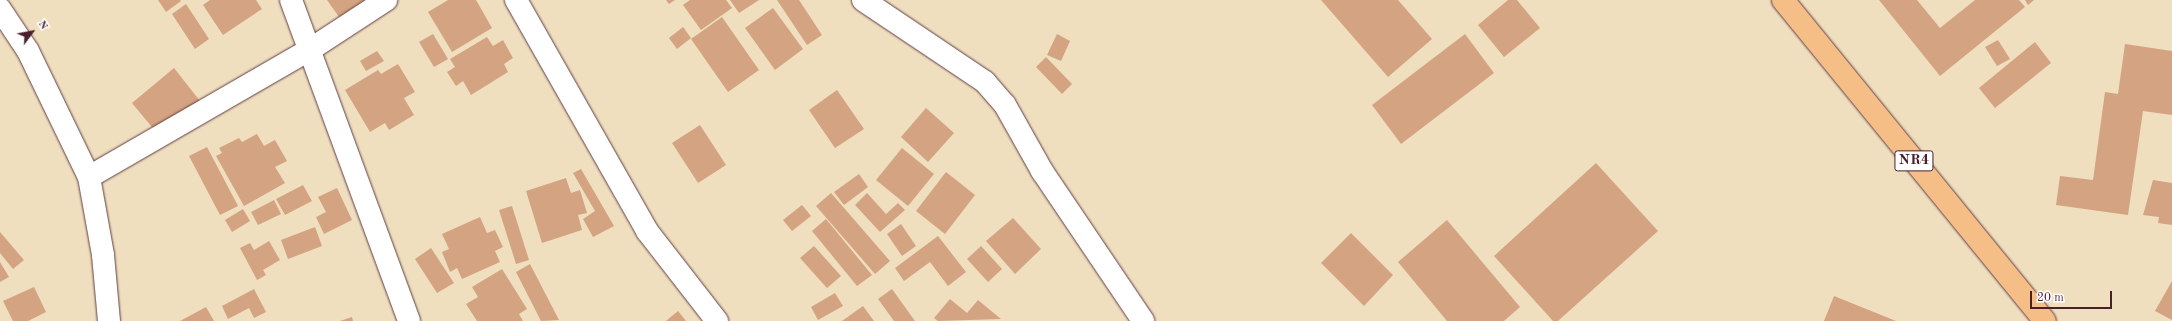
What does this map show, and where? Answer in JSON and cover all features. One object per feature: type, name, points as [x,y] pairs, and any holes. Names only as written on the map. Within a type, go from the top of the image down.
[{"type":"highway","name":"NR4","points":[[1783,0],[2045,321]]},
{"type":"street","points":[[291,0],[311,49],[409,321]]},
{"type":"street","points":[[89,178],[311,49],[386,0]]},
{"type":"street","points":[[516,0],[647,231],[717,321]]},
{"type":"street","points":[[863,0],[985,82],[1005,105],[1042,171],[1143,321]]},
{"type":"street","points":[[0,9],[28,51],[89,178],[103,255],[109,321]]},
{"type":"building","points":[[158,0],[180,0],[181,1],[166,12]]},
{"type":"building","points":[[210,0],[256,0],[262,9],[223,35],[203,5]]},
{"type":"building","points":[[327,0],[365,0],[339,17]]},
{"type":"building","points":[[448,0],[476,0],[492,28],[452,52],[428,12]]},
{"type":"building","points":[[666,0],[675,0],[669,4]]},
{"type":"building","points":[[690,0],[726,0],[732,8],[701,30],[683,5]]},
{"type":"building","points":[[730,0],[759,0],[739,13]]},
{"type":"building","points":[[777,0],[799,0],[822,35],[807,45]]},
{"type":"building","points":[[1321,0],[1398,0],[1432,39],[1388,77]]},
{"type":"building","points":[[1508,0],[1517,0],[1540,28],[1504,57],[1478,25]]},
{"type":"building","points":[[1879,0],[1917,0],[1940,28],[1975,0],[2019,0],[2025,7],[1940,76]]},
{"type":"building","points":[[2025,0],[2034,0],[2028,5]]},
{"type":"building","points":[[186,4],[209,39],[195,49],[172,14]]},
{"type":"building","points":[[773,8],[803,49],[775,70],[745,28]]},
{"type":"building","points":[[722,17],[759,70],[728,92],[691,39]]},
{"type":"building","points":[[683,27],[691,38],[677,49],[669,38]]},
{"type":"building","points":[[433,34],[448,59],[434,67],[419,42]]},
{"type":"building","points":[[1057,34],[1070,41],[1061,61],[1047,55]]},
{"type":"building","points":[[1465,34],[1494,73],[1401,144],[1372,105]]},
{"type":"building","points":[[487,37],[493,46],[503,40],[513,58],[504,64],[508,72],[471,95],[463,81],[456,86],[447,72],[455,67],[450,59]]},
{"type":"building","points":[[1998,40],[2010,59],[1997,66],[1985,47]]},
{"type":"building","points":[[2035,42],[2051,63],[1995,108],[1979,88]]},
{"type":"building","points":[[2125,44],[2172,51],[2172,115],[2143,111],[2128,215],[2056,205],[2060,176],[2093,180],[2105,92],[2118,94]]},
{"type":"building","points":[[377,51],[384,61],[366,71],[360,61]]},
{"type":"building","points":[[1046,57],[1072,84],[1062,94],[1036,67]]},
{"type":"building","points":[[398,64],[415,92],[404,98],[414,115],[389,130],[385,123],[370,132],[345,90],[378,70],[381,74]]},
{"type":"building","points":[[174,68],[200,101],[156,132],[132,103]]},
{"type":"building","points":[[837,90],[864,129],[835,148],[809,110]]},
{"type":"building","points":[[926,108],[954,133],[928,162],[901,137]]},
{"type":"building","points":[[700,125],[726,165],[698,183],[672,143]]},
{"type":"building","points":[[257,134],[264,146],[275,140],[287,161],[275,167],[285,183],[244,206],[216,156],[222,153],[219,148],[239,138],[242,142]]},
{"type":"building","points":[[207,147],[238,206],[220,215],[189,156]]},
{"type":"building","points":[[902,148],[934,174],[908,206],[876,180]]},
{"type":"building","points":[[1596,163],[1658,231],[1558,321],[1553,321],[1494,256]]},
{"type":"building","points":[[581,169],[614,226],[593,237],[583,219],[595,211],[573,173]]},
{"type":"building","points":[[946,172],[975,195],[945,234],[916,211]]},
{"type":"building","points":[[859,174],[868,187],[844,205],[834,192]]},
{"type":"building","points":[[566,178],[571,193],[580,190],[587,213],[578,215],[582,230],[542,243],[526,191]]},
{"type":"building","points":[[2153,180],[2172,183],[2172,225],[2158,223],[2159,217],[2143,215]]},
{"type":"building","points":[[303,185],[312,201],[285,215],[276,199]]},
{"type":"building","points":[[337,188],[352,220],[324,234],[316,217],[326,212],[318,197]]},
{"type":"building","points":[[831,193],[890,261],[875,274],[816,206]]},
{"type":"building","points":[[867,193],[886,214],[898,203],[905,210],[880,232],[855,205]]},
{"type":"building","points":[[274,200],[281,214],[258,225],[251,212]]},
{"type":"building","points":[[802,205],[811,216],[792,231],[783,220]]},
{"type":"building","points":[[512,206],[529,260],[516,264],[499,210]]},
{"type":"building","points":[[243,209],[250,221],[232,232],[225,220]]},
{"type":"building","points":[[480,217],[487,233],[495,230],[503,247],[495,251],[500,262],[462,279],[457,268],[450,272],[442,252],[449,249],[442,234]]},
{"type":"building","points":[[1013,218],[1041,249],[1015,274],[986,241]]},
{"type":"building","points":[[826,219],[872,275],[857,286],[812,231]]},
{"type":"building","points":[[1447,220],[1520,307],[1504,321],[1447,321],[1398,262]]},
{"type":"building","points":[[901,224],[916,246],[902,256],[887,234]]},
{"type":"building","points":[[315,227],[322,246],[288,259],[281,240]]},
{"type":"building","points":[[0,232],[24,260],[13,269],[0,253]]},
{"type":"building","points":[[1351,233],[1393,275],[1364,306],[1321,263]]},
{"type":"building","points":[[938,236],[966,272],[948,286],[930,262],[904,281],[895,268]]},
{"type":"building","points":[[269,241],[280,260],[263,270],[266,275],[257,280],[240,248],[250,243],[254,250]]},
{"type":"building","points":[[814,246],[841,276],[827,288],[800,258]]},
{"type":"building","points":[[981,246],[1002,269],[988,282],[967,259]]},
{"type":"building","points":[[431,248],[454,283],[437,293],[415,259]]},
{"type":"building","points":[[0,262],[9,277],[0,282]]},
{"type":"building","points":[[530,264],[559,320],[541,321],[516,272]]},
{"type":"building","points":[[502,269],[527,309],[519,314],[523,321],[477,321],[466,304],[478,297],[472,287]]},
{"type":"building","points":[[2172,281],[2172,320],[2155,311]]},
{"type":"building","points":[[34,287],[46,312],[28,321],[13,321],[3,301]]},
{"type":"building","points":[[254,289],[266,312],[254,318],[249,308],[228,319],[222,306]]},
{"type":"building","points":[[892,289],[915,321],[894,321],[878,299]]},
{"type":"building","points":[[835,293],[843,306],[818,320],[811,307]]},
{"type":"building","points":[[1834,296],[1896,321],[1824,321]]},
{"type":"building","points":[[950,299],[967,313],[978,300],[1001,319],[938,321],[934,318]]},
{"type":"building","points":[[863,306],[874,321],[842,321]]},
{"type":"building","points":[[206,307],[214,321],[180,321]]},
{"type":"building","points":[[678,311],[686,321],[666,321]]},
{"type":"building","points":[[352,317],[353,321],[340,321]]}]
